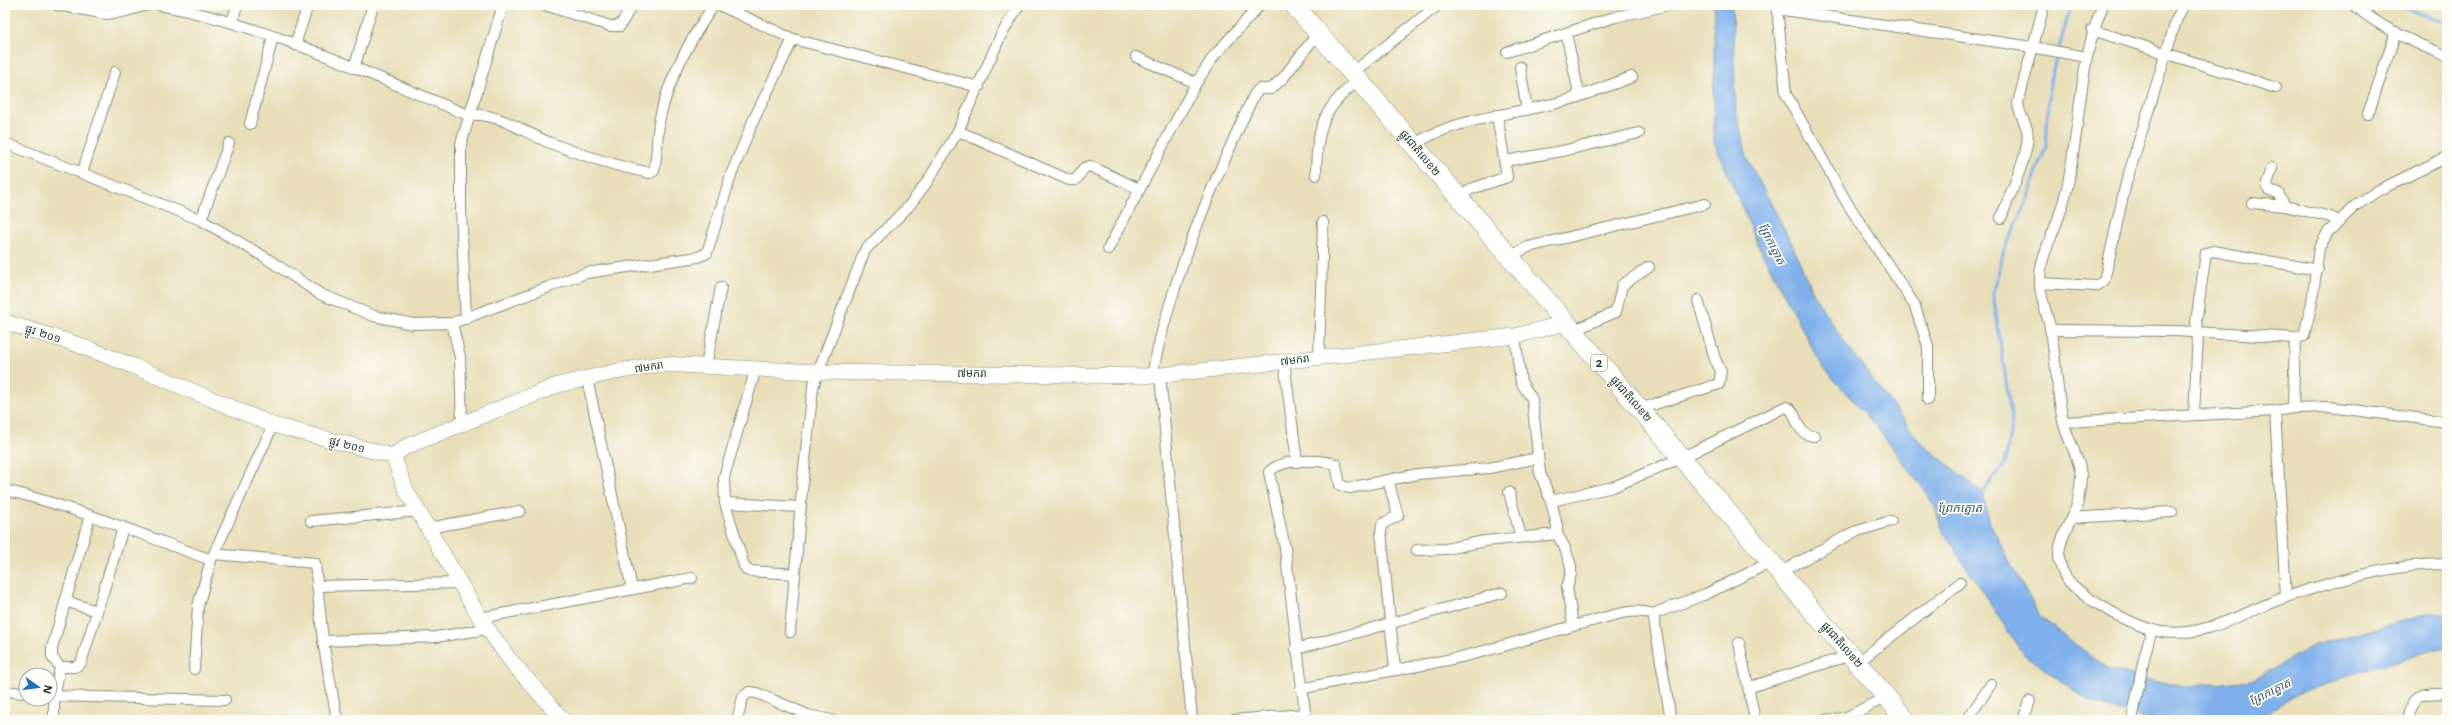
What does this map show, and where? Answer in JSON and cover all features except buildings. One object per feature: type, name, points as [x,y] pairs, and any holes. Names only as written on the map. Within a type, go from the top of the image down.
[{"type":"highway","name":"ផ្លូវជាតិលេខ២","points":[[1298,7],[1318,33],[1508,257],[1906,720]]},
{"type":"street","points":[[57,5],[75,7],[107,14],[123,12],[147,5]]},
{"type":"street","points":[[232,22],[237,5]]},
{"type":"street","points":[[295,46],[308,5]]},
{"type":"street","points":[[354,68],[373,5]]},
{"type":"street","points":[[466,319],[461,210],[461,144],[468,115],[503,5]]},
{"type":"street","points":[[545,5],[610,26],[620,26],[632,5]]},
{"type":"street","points":[[166,6],[232,22],[354,68],[468,115],[482,114],[503,120],[547,142],[597,160],[650,173],[654,171],[661,113],[674,74],[714,5]]},
{"type":"street","points":[[719,5],[793,39],[979,87]]},
{"type":"street","points":[[790,632],[813,387],[818,372],[865,250],[880,232],[909,206],[926,182],[958,131],[1000,38],[1019,5]]},
{"type":"street","points":[[1108,249],[1196,84],[1214,56],[1260,5]]},
{"type":"street","points":[[1316,175],[1318,133],[1326,115],[1355,76],[1438,5]]},
{"type":"street","points":[[1507,52],[1615,17],[1669,5]]},
{"type":"street","points":[[2001,218],[2026,150],[2027,130],[2019,115],[2018,103],[2044,5]]},
{"type":"street","points":[[2103,5],[2092,30],[2086,57],[2070,172],[2059,216],[2044,255],[2040,283],[2050,330],[2064,422],[2081,476],[2077,506],[2062,536],[2058,555],[2064,575],[2081,592],[2112,612],[2152,629],[2177,633],[2193,631],[2216,625],[2286,597],[2385,569],[2421,564],[2447,564]]},
{"type":"street","points":[[2040,283],[2096,286],[2104,281],[2126,183],[2177,18],[2184,5]]},
{"type":"street","points":[[2354,5],[2364,14],[2423,47],[2447,56]]},
{"type":"street","points":[[1928,400],[1928,346],[1914,304],[1847,203],[1786,94],[1777,7],[2032,47],[2086,57]]},
{"type":"street","points":[[2092,30],[2276,88]]},
{"type":"street","points":[[1566,32],[1579,93],[1575,98]]},
{"type":"street","points":[[2368,114],[2396,32]]},
{"type":"street","points":[[1192,720],[1156,375],[1174,292],[1209,196],[1254,96],[1259,89],[1271,89],[1283,78],[1318,33]]},
{"type":"street","points":[[250,124],[274,37]]},
{"type":"street","points":[[5,143],[201,220],[263,256],[320,294],[374,316],[413,324],[452,323],[586,273],[698,257],[707,253],[731,175],[754,119],[793,39]]},
{"type":"street","points":[[1136,57],[1196,84]]},
{"type":"street","points":[[1520,67],[1527,110]]},
{"type":"street","points":[[82,173],[115,72]]},
{"type":"street","points":[[1414,145],[1428,134],[1497,115],[1527,110],[1575,98],[1632,77]]},
{"type":"street","points":[[1458,197],[1471,189],[1507,177],[1497,115]]},
{"type":"street","points":[[958,131],[1069,180],[1076,180],[1084,168],[1090,166],[1139,189]]},
{"type":"street","points":[[1505,161],[1562,151],[1639,133]]},
{"type":"street","points":[[201,220],[229,143]]},
{"type":"street","points":[[2050,330],[2198,333],[2295,338],[2304,336],[2318,270],[2319,248],[2328,232],[2355,206],[2379,190],[2447,157]]},
{"type":"street","points":[[2272,168],[2268,184],[2269,190],[2278,193],[2285,206]]},
{"type":"street","points":[[2252,203],[2285,206],[2331,217],[2339,222]]},
{"type":"street","points":[[1508,257],[1528,247],[1705,204]]},
{"type":"street","points":[[1319,358],[1323,222]]},
{"type":"street","points":[[2194,415],[2198,333],[2196,322],[2202,273],[2205,257],[2209,252],[2318,270]]},
{"type":"street","points":[[1569,327],[1616,312],[1622,285],[1649,267]]},
{"type":"street","points":[[706,366],[721,286]]},
{"type":"street","points":[[1639,409],[1719,384],[1721,371],[1715,358],[1698,300]]},
{"type":"street","name":"ផ្លូវ ២០១","points":[[5,322],[76,344],[134,366],[273,425],[393,456]]},
{"type":"street","points":[[452,323],[460,357],[462,424]]},
{"type":"street","name":"៧មករា","points":[[393,456],[398,450],[558,385],[661,364],[818,372],[1156,375],[1515,336],[1569,327]]},
{"type":"street","points":[[1515,336],[1521,382],[1532,399],[1540,473],[1552,502],[1557,526],[1557,534],[1564,546],[1571,566],[1571,574],[1567,587],[1573,625]]},
{"type":"street","points":[[2293,408],[2295,338]]},
{"type":"street","points":[[1284,362],[1297,462]]},
{"type":"street","points":[[756,368],[724,476],[724,503],[744,566],[748,571],[795,574]]},
{"type":"street","points":[[587,378],[632,589]]},
{"type":"street","points":[[1552,502],[1613,487],[1681,458],[1785,407],[1792,412],[1801,431],[1809,436],[1815,436]]},
{"type":"street","points":[[2064,422],[2330,407],[2447,422]]},
{"type":"street","points":[[2274,411],[2286,597]]},
{"type":"street","points":[[194,669],[198,606],[212,557],[273,425]]},
{"type":"street","points":[[393,456],[406,490],[483,623],[510,660],[563,720]]},
{"type":"street","points":[[1234,720],[1306,717],[1296,649],[1285,548],[1269,472],[1278,465],[1297,462],[1327,462],[1336,464],[1340,485],[1344,488],[1418,474],[1489,468],[1533,459],[1538,456]]},
{"type":"street","points":[[1388,480],[1398,516],[1381,527],[1395,669]]},
{"type":"street","points":[[5,490],[37,498],[212,557],[315,563],[323,641],[337,720]]},
{"type":"street","points":[[1509,492],[1521,538]]},
{"type":"street","points":[[724,503],[801,507]]},
{"type":"street","points":[[428,528],[520,510]]},
{"type":"street","points":[[311,521],[419,511]]},
{"type":"street","points":[[2071,518],[2172,512]]},
{"type":"street","points":[[60,668],[52,657],[52,648],[90,516]]},
{"type":"street","points":[[1301,689],[1483,652],[1543,636],[1573,625],[1628,612],[1644,611],[1653,614],[1775,568],[1854,532],[1891,521]]},
{"type":"street","points":[[60,668],[75,667],[81,663],[123,528]]},
{"type":"street","points":[[1417,550],[1446,549],[1485,541],[1557,534]]},
{"type":"street","points":[[323,641],[436,637],[483,623],[632,589],[692,578]]},
{"type":"street","points":[[317,586],[461,583]]},
{"type":"street","points":[[1750,687],[1854,659],[1960,583]]},
{"type":"street","points":[[1296,649],[1502,593]]},
{"type":"street","points":[[65,601],[97,611]]},
{"type":"street","points":[[1653,614],[1671,720]]},
{"type":"street","points":[[2132,720],[2144,658],[2152,629]]},
{"type":"street","points":[[1739,643],[1750,687],[1755,720]]},
{"type":"street","points":[[58,675],[60,668]]},
{"type":"street","points":[[1967,720],[1991,684]]},
{"type":"street","points":[[14,692],[18,692]]},
{"type":"street","points":[[737,720],[743,697],[749,692],[757,693],[808,715],[831,720]]},
{"type":"street","points":[[2407,720],[2410,706],[2416,698],[2428,693],[2447,693]]},
{"type":"street","points":[[58,696],[225,700]]},
{"type":"street","points":[[1824,720],[1845,718],[1886,697]]},
{"type":"street","points":[[2023,720],[2030,701]]},
{"type":"street","points":[[53,707],[54,720]]},
{"type":"water","name":"ព្រែកត្នោត","points":[[1714,5],[1732,5],[1736,112],[1748,160],[1792,244],[1813,294],[1845,343],[1920,442],[1982,492],[1990,524],[2040,617],[2108,669],[2182,687],[2253,680],[2314,645],[2432,613],[2447,614],[2447,646],[2357,673],[2291,697],[2258,720],[2149,720],[2090,701],[2022,653],[1942,529],[1932,500],[1874,424],[1822,366],[1759,247],[1714,142]]},
{"type":"waterway","points":[[1980,496],[2005,463],[2012,422],[1993,294],[2004,250],[2024,208],[2046,147],[2050,81],[2071,5]]},
{"type":"waterway","points":[[2400,5],[2447,24]]}]
